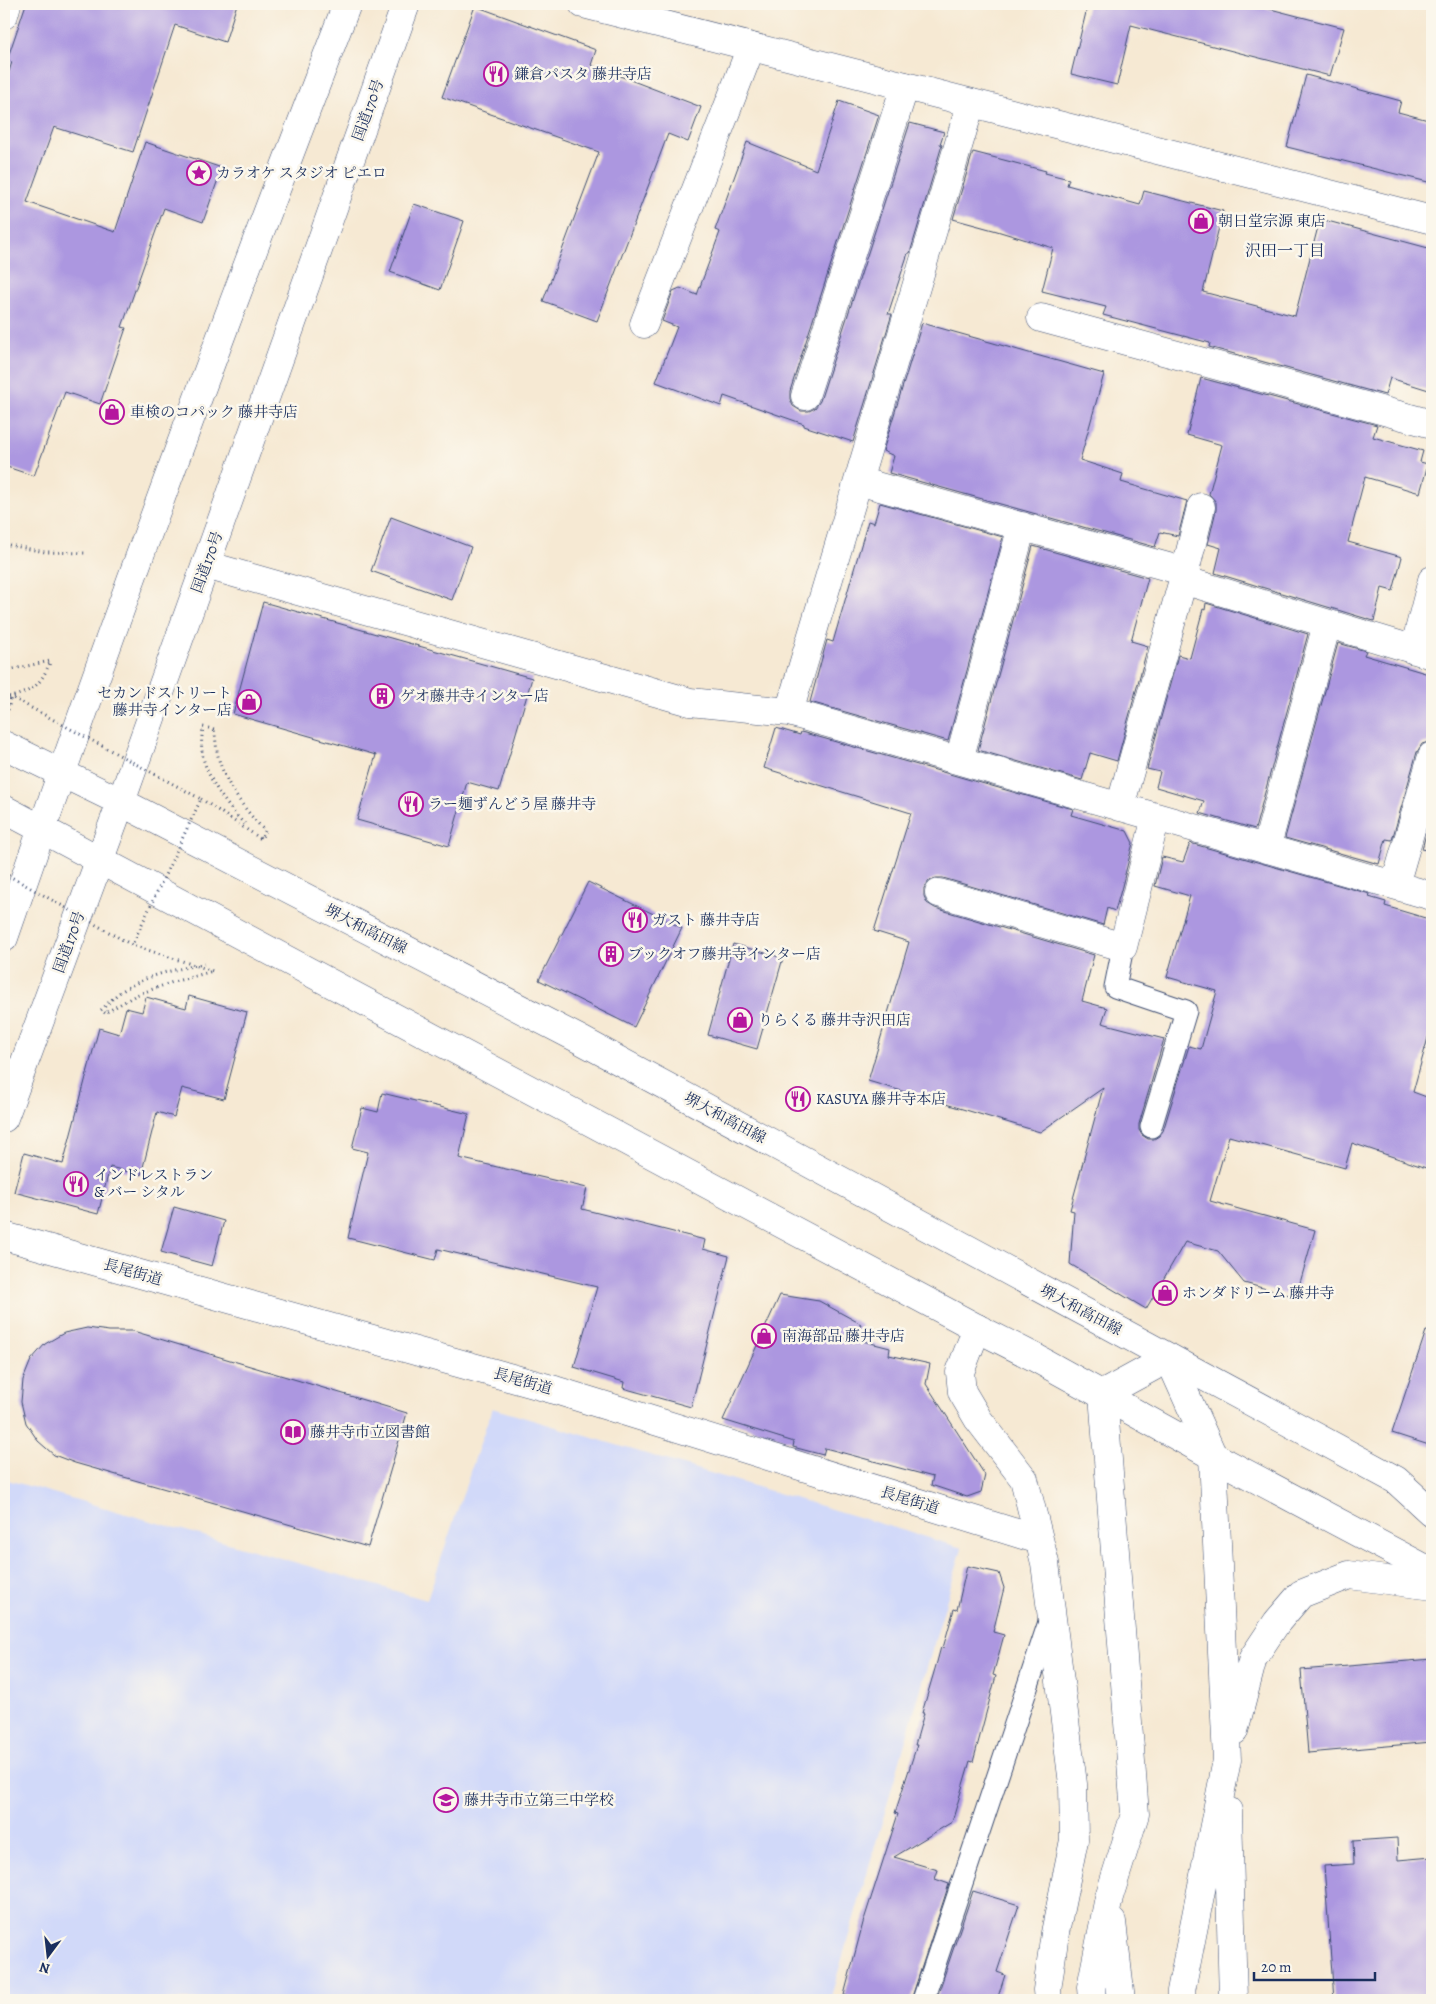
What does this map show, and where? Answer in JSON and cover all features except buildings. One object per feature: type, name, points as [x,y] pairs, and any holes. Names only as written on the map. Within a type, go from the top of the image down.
[{"type":"main road","points":[[4,15],[8,4]]},
{"type":"main road","points":[[4,938],[61,774],[248,261],[347,4]]},
{"type":"main road","name":"国道170号","points":[[4,1118],[121,802],[406,4]]},
{"type":"main road","points":[[583,4],[1432,220]]},
{"type":"main road","points":[[644,324],[751,47]]},
{"type":"main road","points":[[806,396],[905,86]]},
{"type":"main road","points":[[789,712],[971,103]]},
{"type":"main road","points":[[1041,318],[1432,424]]},
{"type":"main road","points":[[858,481],[1022,526],[1185,576],[1327,624],[1423,653],[1432,580]]},
{"type":"main road","points":[[1120,807],[1185,576],[1201,507]]},
{"type":"main road","points":[[959,760],[1022,526]]},
{"type":"main road","points":[[206,565],[690,702],[789,712],[1432,896]]},
{"type":"main road","points":[[1266,848],[1327,624]]},
{"type":"main road","name":"堺大和高田線","points":[[4,745],[121,802],[585,1042],[1396,1480],[1432,1513]]},
{"type":"main road","points":[[1395,885],[1432,756]]},
{"type":"main road","points":[[4,809],[1103,1394],[1212,1456],[1432,1572]]},
{"type":"main road","points":[[939,893],[1123,947],[1156,817]]},
{"type":"main road","name":"長尾街道","points":[[4,1236],[555,1390],[1039,1540]]},
{"type":"main road","points":[[976,1328],[960,1372],[962,1392],[978,1419],[1024,1479],[1045,1564],[1073,1784],[1074,1840],[1055,1933],[1047,1990],[1048,2000]]},
{"type":"main road","points":[[1103,1394],[1169,1358],[1212,1456],[1227,1760],[1233,2000]]},
{"type":"main road","points":[[1092,2000],[1091,1987],[1109,1897],[1135,1814],[1103,1394]]},
{"type":"main road","points":[[1181,2000],[1181,1991],[1227,1760],[1253,1658],[1277,1622],[1302,1594],[1349,1576],[1432,1586]]},
{"type":"main road","points":[[1109,1897],[1121,2000]]},
{"type":"lane","points":[[1123,947],[1115,987],[1186,1011],[1151,1127]]},
{"type":"lane","points":[[923,2000],[1051,1614]]},
{"type":"path","points":[[4,544],[45,552],[86,553]]},
{"type":"path","points":[[4,671],[50,660],[43,678],[28,692],[4,697]]},
{"type":"path","points":[[4,697],[11,697],[202,799],[261,839],[265,831],[247,812],[229,783],[218,759],[214,729],[203,727],[202,743],[202,752],[212,781],[233,814],[266,843]]},
{"type":"path","points":[[132,945],[202,799]]},
{"type":"path","points":[[4,873],[132,945],[213,972],[173,982],[136,995],[105,1014],[101,1010],[120,992],[146,978],[204,964]]},
{"type":"shaded area","name":"藤井寺市立第三中学校","points":[[492,1408],[962,1548],[830,2000],[4,2000],[4,1479],[427,1600]]},
{"type":"place","name":"鎌倉パスタ 藤井寺店","points":[[496,74]]},
{"type":"place","name":"カラオケ スタジオ ピエロ","points":[[199,173]]},
{"type":"place","name":"朝日堂宗源 東店","points":[[1201,221]]},
{"type":"place","name":"車検のコパック 藤井寺店","points":[[112,412]]},
{"type":"place","name":"ゲオ藤井寺インター店","points":[[382,696]]},
{"type":"place","name":"セカンドストリート 藤井寺インター店","points":[[249,702]]},
{"type":"place","name":"ラー麺ずんどう屋 藤井寺","points":[[411,804]]},
{"type":"place","name":"ガスト 藤井寺店","points":[[635,920]]},
{"type":"place","name":"ブックオフ藤井寺インター店","points":[[611,954]]},
{"type":"place","name":"りらくる 藤井寺沢田店","points":[[740,1020]]},
{"type":"place","name":"KASUYA 藤井寺本店","points":[[798,1099]]},
{"type":"place","name":"インドレストラン & バー シタル","points":[[76,1184]]},
{"type":"place","name":"ホンダドリーム 藤井寺","points":[[1165,1293]]},
{"type":"place","name":"南海部品 藤井寺店","points":[[764,1336]]},
{"type":"place","name":"藤井寺市立図書館","points":[[293,1432]]},
{"type":"place","name":"藤井寺市立第三中学校","points":[[446,1800]]},
{"type":"district","name":"沢田一丁目","points":[[1285,251]]}]
